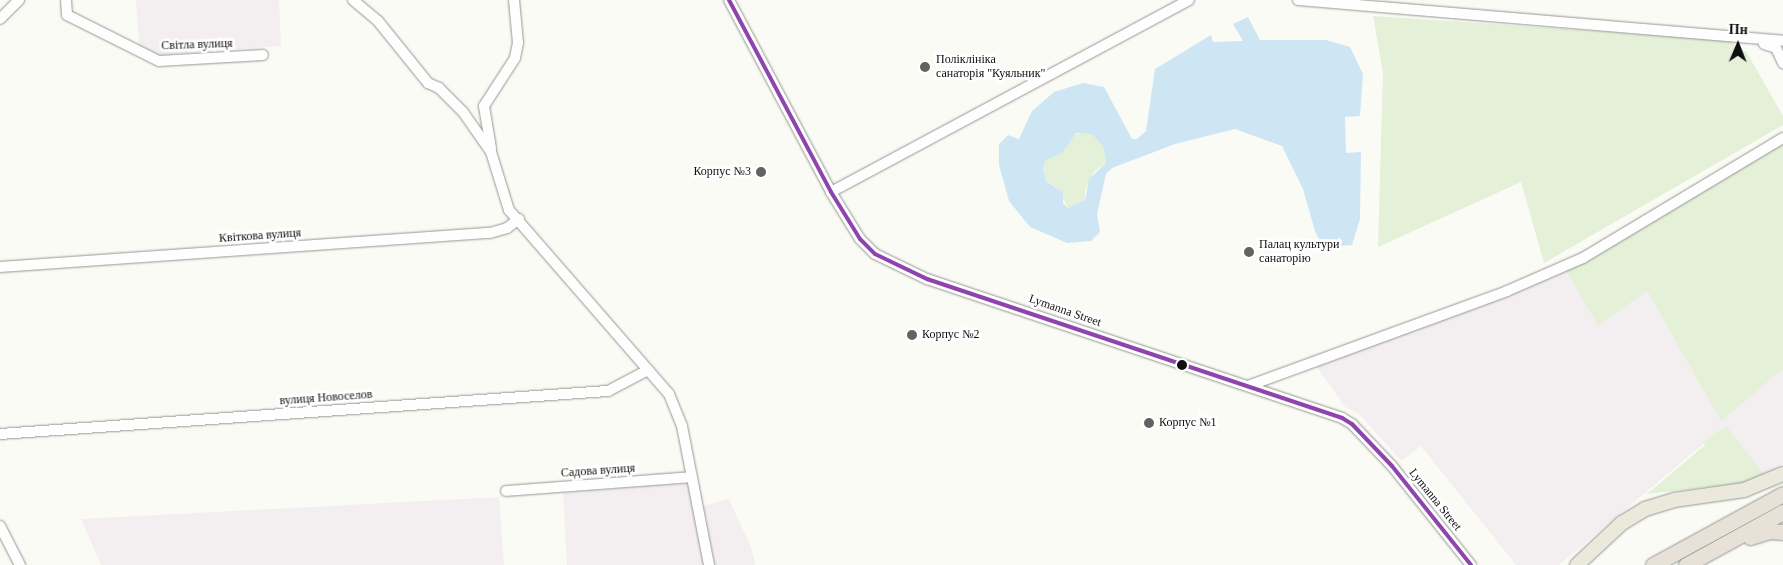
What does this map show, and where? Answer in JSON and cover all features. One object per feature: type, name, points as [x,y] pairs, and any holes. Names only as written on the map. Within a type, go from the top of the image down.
[{"type":"highway","points":[[1730,524],[1783,487]]},
{"type":"highway","points":[[1653,565],[1783,494]]},
{"type":"highway","points":[[1686,565],[1783,512]]},
{"type":"highway","points":[[1699,565],[1755,534],[1783,532]]},
{"type":"main road","points":[[1576,565],[1622,523],[1645,509],[1674,500],[1744,490],[1783,474]]},
{"type":"street","points":[[0,19],[19,0]]},
{"type":"street","name":"Світла вулиця","points":[[66,0],[68,15],[159,61],[264,55]]},
{"type":"street","points":[[353,0],[378,21],[428,83],[439,88],[463,112],[491,152],[516,213],[669,394],[678,418],[709,565]]},
{"type":"street","points":[[491,152],[484,106],[514,58],[518,43],[514,0]]},
{"type":"street","name":"Lymanna Street","points":[[729,0],[831,192],[863,243],[885,260],[905,270],[1248,386],[1352,424],[1392,466],[1471,565]]},
{"type":"street","points":[[831,192],[1189,0]]},
{"type":"street","points":[[1298,0],[1730,34],[1776,48],[1783,63]]},
{"type":"street","points":[[1753,41],[1783,42]]},
{"type":"street","points":[[463,112],[484,106]]},
{"type":"street","points":[[1248,386],[1507,291],[1583,258],[1783,138]]},
{"type":"street","name":"Квіткова вулиця","points":[[0,266],[490,233],[507,228],[516,213]]},
{"type":"street","name":"вулиця Новоселов","points":[[0,434],[608,391],[648,370]]},
{"type":"street","name":"Садова вулиця","points":[[506,490],[691,477]]},
{"type":"street","points":[[0,526],[20,565]]},
{"type":"shaded area","points":[[136,0],[279,0],[281,46],[156,55],[139,46]]},
{"type":"shaded area","points":[[1566,270],[1647,291],[1721,420],[1783,369],[1783,464],[1765,475],[1725,426],[1559,565],[1516,565],[1421,446],[1401,461],[1359,414],[1345,407],[1317,367]]},
{"type":"shaded area","points":[[689,483],[704,565],[567,565],[563,493]]},
{"type":"shaded area","points":[[499,497],[504,565],[101,565],[81,519]]},
{"type":"shaded area","points":[[729,499],[751,547],[755,565],[715,565],[704,506]]},
{"type":"green space","points":[[1373,16],[1728,40],[1747,53],[1783,116],[1783,125],[1544,263],[1521,182],[1378,247],[1383,73]]},
{"type":"green space","points":[[1081,133],[1092,134],[1103,147],[1106,163],[1094,172],[1085,190],[1085,200],[1068,208],[1058,188],[1046,181],[1043,168],[1046,160],[1062,153],[1073,135]]},
{"type":"green space","points":[[1783,142],[1783,369],[1721,421],[1647,291],[1598,326],[1566,270]]},
{"type":"green space","points":[[1726,426],[1765,475],[1743,483],[1647,494],[1705,445],[1703,442]]},
{"type":"water","points":[[1248,17],[1260,40],[1326,40],[1350,47],[1363,74],[1360,116],[1345,117],[1346,153],[1361,152],[1360,219],[1352,245],[1323,247],[1315,231],[1303,189],[1282,146],[1235,129],[1175,144],[1112,168],[1106,174],[1097,214],[1100,232],[1091,241],[1067,243],[1030,227],[1009,201],[999,165],[999,144],[1008,135],[1019,139],[1032,111],[1054,92],[1083,83],[1104,87],[1132,139],[1137,139],[1146,131],[1155,69],[1211,35],[1213,42],[1243,41],[1233,24]],"holes":[[[1076,133],[1092,134],[1103,147],[1106,163],[1089,179],[1085,200],[1068,208],[1063,203],[1063,192],[1046,181],[1043,168],[1046,160],[1062,153]]]},
{"type":"transit line","points":[[729,0],[831,192],[860,239],[875,254],[927,279],[1342,418],[1352,424],[1392,466],[1471,565]]},
{"type":"place","name":"Поліклініка санаторія \"Куяльник\"","points":[[925,67]]},
{"type":"place","name":"Корпус №3","points":[[761,172]]},
{"type":"place","name":"Палац культури санаторію","points":[[1249,252]]},
{"type":"place","name":"Корпус №2","points":[[912,335]]},
{"type":"place","name":"Корпус №1","points":[[1149,423]]}]
